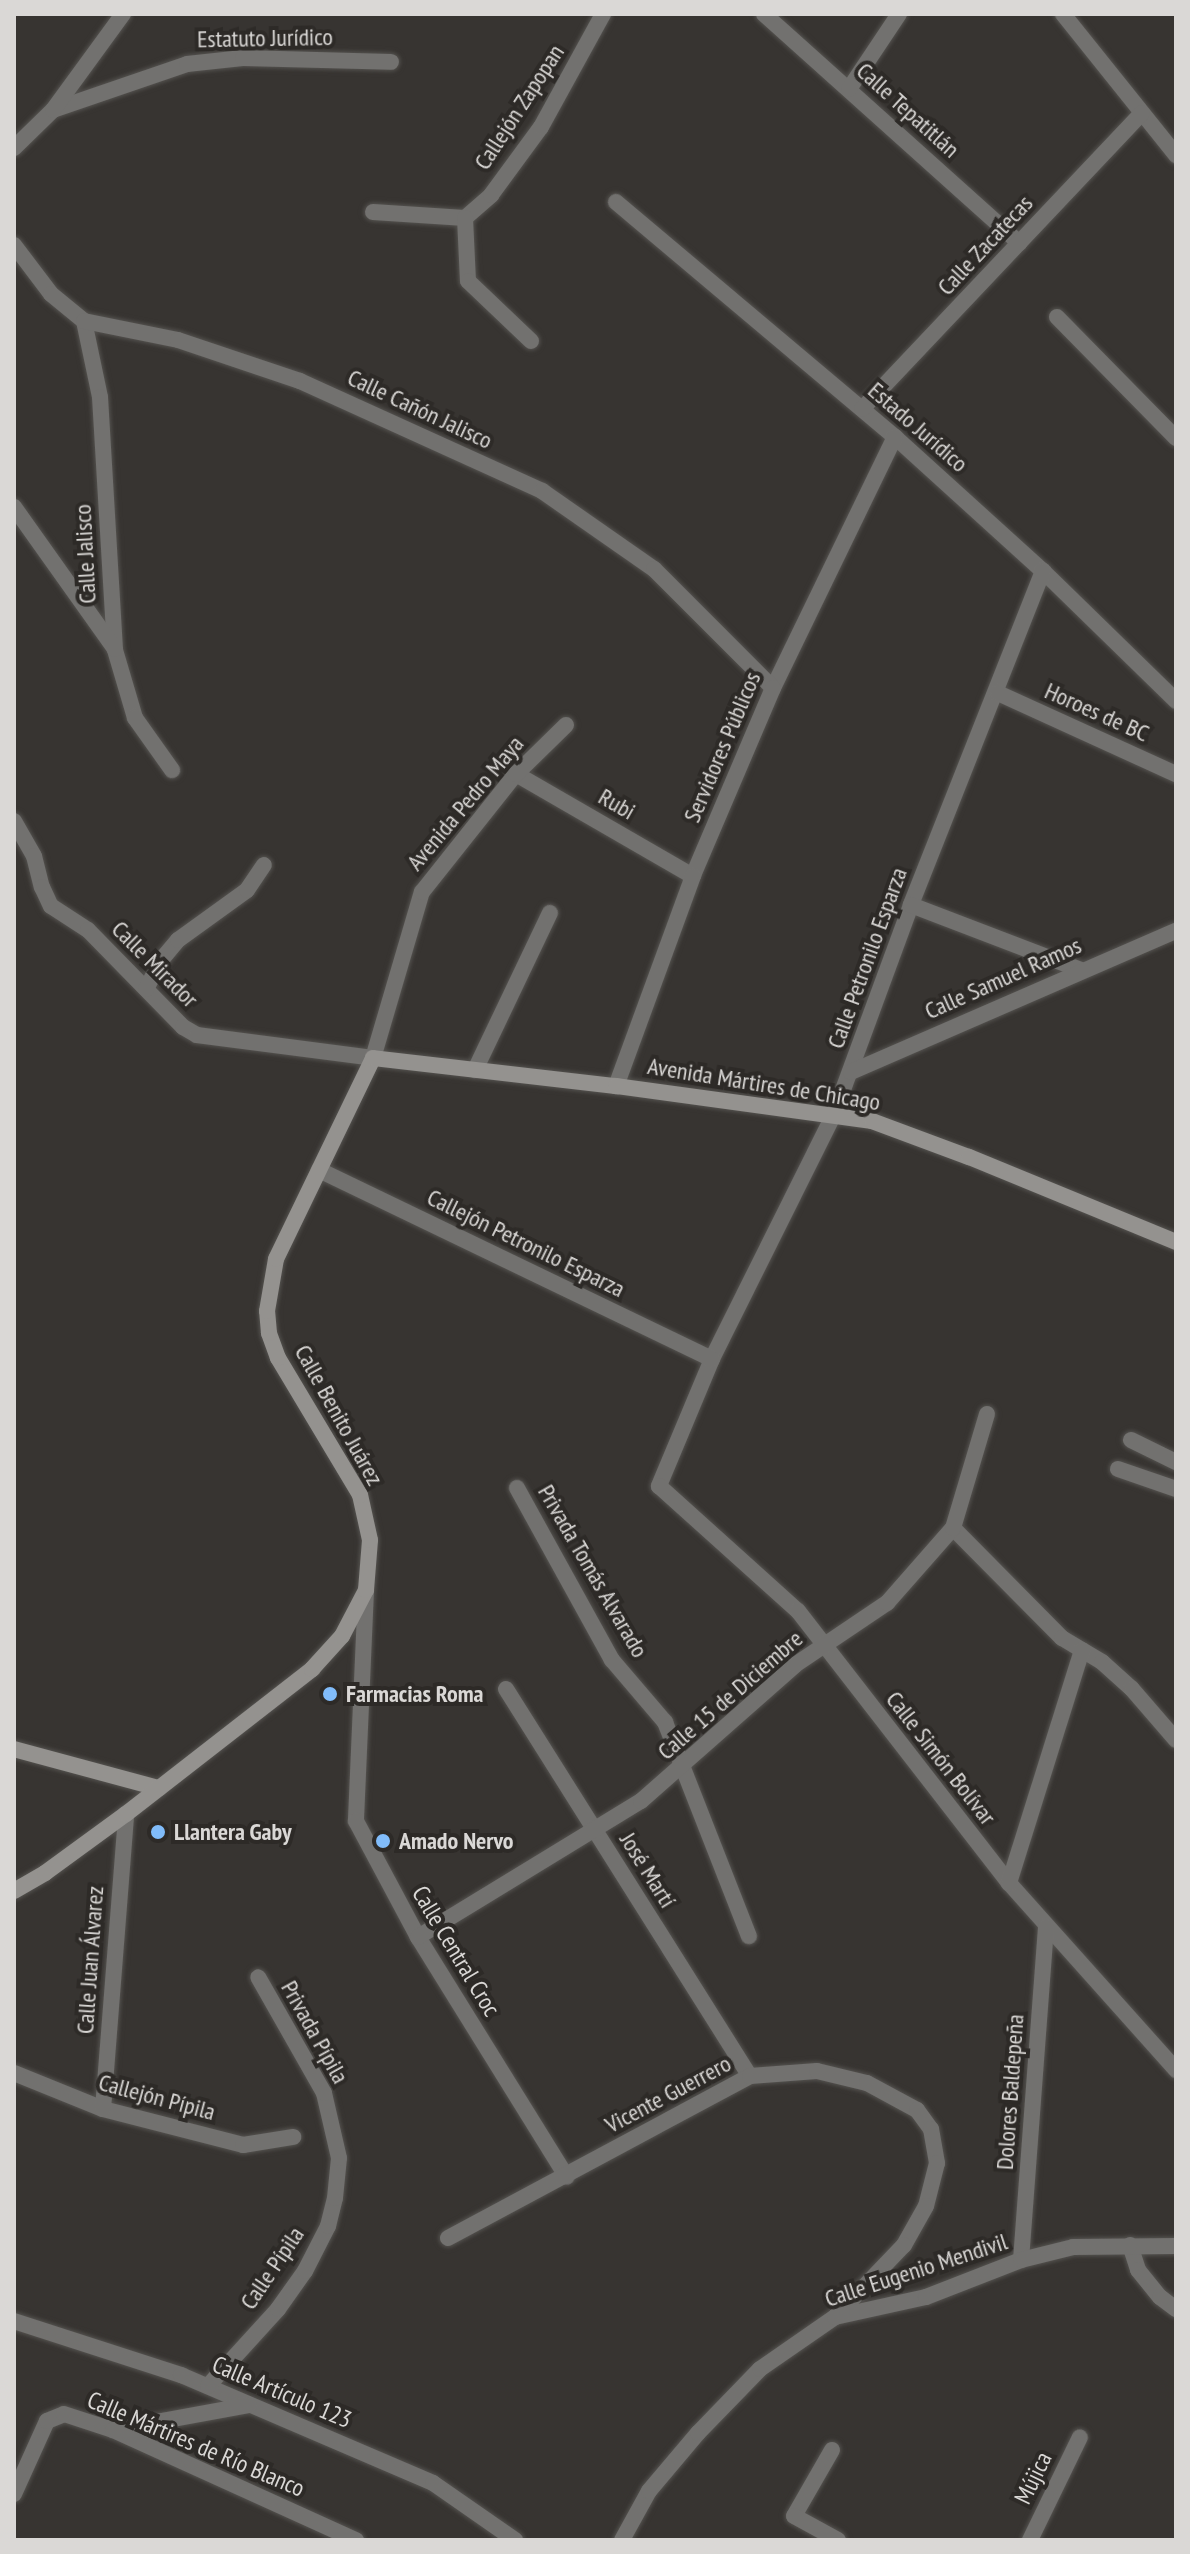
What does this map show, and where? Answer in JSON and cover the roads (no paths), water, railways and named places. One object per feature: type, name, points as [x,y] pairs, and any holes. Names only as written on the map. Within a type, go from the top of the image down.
[{"type":"main road","name":"Avenida Mártires de Chicago","points":[[373,1058],[616,1086],[872,1121],[969,1157],[1176,1242]]},
{"type":"main road","name":"Calle Benito Juárez","points":[[14,1891],[45,1873],[126,1814],[312,1669],[342,1636],[366,1590],[370,1540],[360,1495],[278,1358],[269,1333],[267,1311],[276,1259],[373,1058]]},
{"type":"main road","points":[[14,1749],[159,1788]]},
{"type":"street","points":[[14,148],[53,110],[123,14]]},
{"type":"street","name":"Callejón Zapopan","points":[[465,218],[491,195],[541,127],[603,14]]},
{"type":"street","name":"Calle Tepatitlán","points":[[764,14],[1019,243]]},
{"type":"street","points":[[849,89],[899,14]]},
{"type":"street","points":[[1063,14],[1176,155]]},
{"type":"street","name":"Estatuto Jurídico","points":[[53,110],[187,64],[243,58],[391,62]]},
{"type":"street","name":"Calle Zacatecas","points":[[862,409],[1142,113]]},
{"type":"street","name":"Estado Jurídico","points":[[616,202],[895,437],[1043,571],[1176,701]]},
{"type":"street","points":[[373,212],[465,218],[468,281],[531,341]]},
{"type":"street","name":"Calle Cañón Jalisco","points":[[14,245],[51,294],[84,321],[178,340],[300,381],[542,491],[654,569],[773,688]]},
{"type":"street","points":[[1057,317],[1176,438]]},
{"type":"street","name":"Calle Jalisco","points":[[84,321],[100,397],[115,650],[135,718],[172,770]]},
{"type":"street","name":"Servidores Públicos","points":[[616,1086],[693,876],[773,688],[895,437]]},
{"type":"street","points":[[14,507],[115,650]]},
{"type":"street","name":"Calle Petronilo Esparza","points":[[659,1486],[712,1359],[834,1114],[911,905],[998,693],[1043,571]]},
{"type":"street","name":"Horoes de BC","points":[[998,693],[1176,774]]},
{"type":"street","name":"Avenida Pedro Maya","points":[[373,1058],[422,892],[516,774],[566,725]]},
{"type":"street","name":"Rubi","points":[[516,774],[693,876]]},
{"type":"street","name":"Calle Mirador","points":[[14,821],[34,856],[42,887],[51,906],[88,930],[183,1027],[197,1035],[373,1058]]},
{"type":"street","points":[[146,989],[162,959],[178,940],[247,890],[264,865]]},
{"type":"street","points":[[911,905],[1081,970]]},
{"type":"street","points":[[475,1070],[550,913]]},
{"type":"street","name":"Calle Samuel Ramos","points":[[851,1072],[1176,931]]},
{"type":"street","name":"Callejón Petronilo Esparza","points":[[319,1170],[712,1359]]},
{"type":"street","name":"Calle 15 de Diciembre","points":[[418,1937],[641,1801],[684,1766],[769,1687],[887,1603],[953,1528],[987,1414]]},
{"type":"street","points":[[1131,1440],[1176,1462]]},
{"type":"street","points":[[1118,1469],[1176,1489]]},
{"type":"street","name":"Calle Simón Bolívar","points":[[659,1486],[798,1611],[1009,1883],[1176,2070]]},
{"type":"street","name":"Privada Tomás Alvarado","points":[[517,1488],[612,1660],[665,1722],[749,1936]]},
{"type":"street","points":[[953,1528],[1046,1623],[1102,1662],[1132,1689],[1176,1740]]},
{"type":"street","name":"Calle Central Croc","points":[[366,1590],[356,1821],[418,1937],[567,2177]]},
{"type":"street","points":[[1009,1883],[1082,1650]]},
{"type":"street","name":"José Martí","points":[[506,1689],[750,2076]]},
{"type":"street","name":"Calle Juan Álvarez","points":[[103,2109],[126,1814]]},
{"type":"street","name":"Dolores Baldepeña","points":[[1021,2260],[1046,1927]]},
{"type":"street","name":"Privada Pípila","points":[[258,1977],[324,2093],[339,2158]]},
{"type":"street","name":"Vicente Guerrero","points":[[448,2238],[567,2177],[750,2076],[817,2071],[867,2083],[917,2110],[931,2129],[937,2163],[926,2206],[904,2245],[835,2317]]},
{"type":"street","name":"Callejón Pípila","points":[[14,2073],[103,2109],[243,2145],[293,2137]]},
{"type":"street","name":"Calle Pípila","points":[[208,2386],[278,2309],[305,2271],[328,2226],[339,2158]]},
{"type":"street","points":[[1130,2245],[1138,2270],[1160,2297],[1176,2309]]},
{"type":"street","name":"Calle Eugenio Mendivil","points":[[622,2540],[649,2491],[698,2433],[760,2369],[835,2317],[926,2297],[1021,2260],[1073,2247],[1176,2246]]},
{"type":"street","name":"Calle Artículo 123","points":[[14,2321],[208,2386],[433,2483],[515,2540]]},
{"type":"street","points":[[113,2430],[249,2405]]},
{"type":"street","name":"Calle Mártires de Río Blanco","points":[[14,2494],[47,2421],[56,2414],[113,2430],[356,2540]]},
{"type":"street","name":"Mújica","points":[[1030,2540],[1080,2437]]},
{"type":"street","points":[[832,2450],[794,2516],[838,2540]]},
{"type":"place","name":"Farmacias Roma","points":[[330,1694]]},
{"type":"place","name":"Llantera Gaby","points":[[158,1832]]},
{"type":"place","name":"Amado Nervo","points":[[383,1841]]}]
